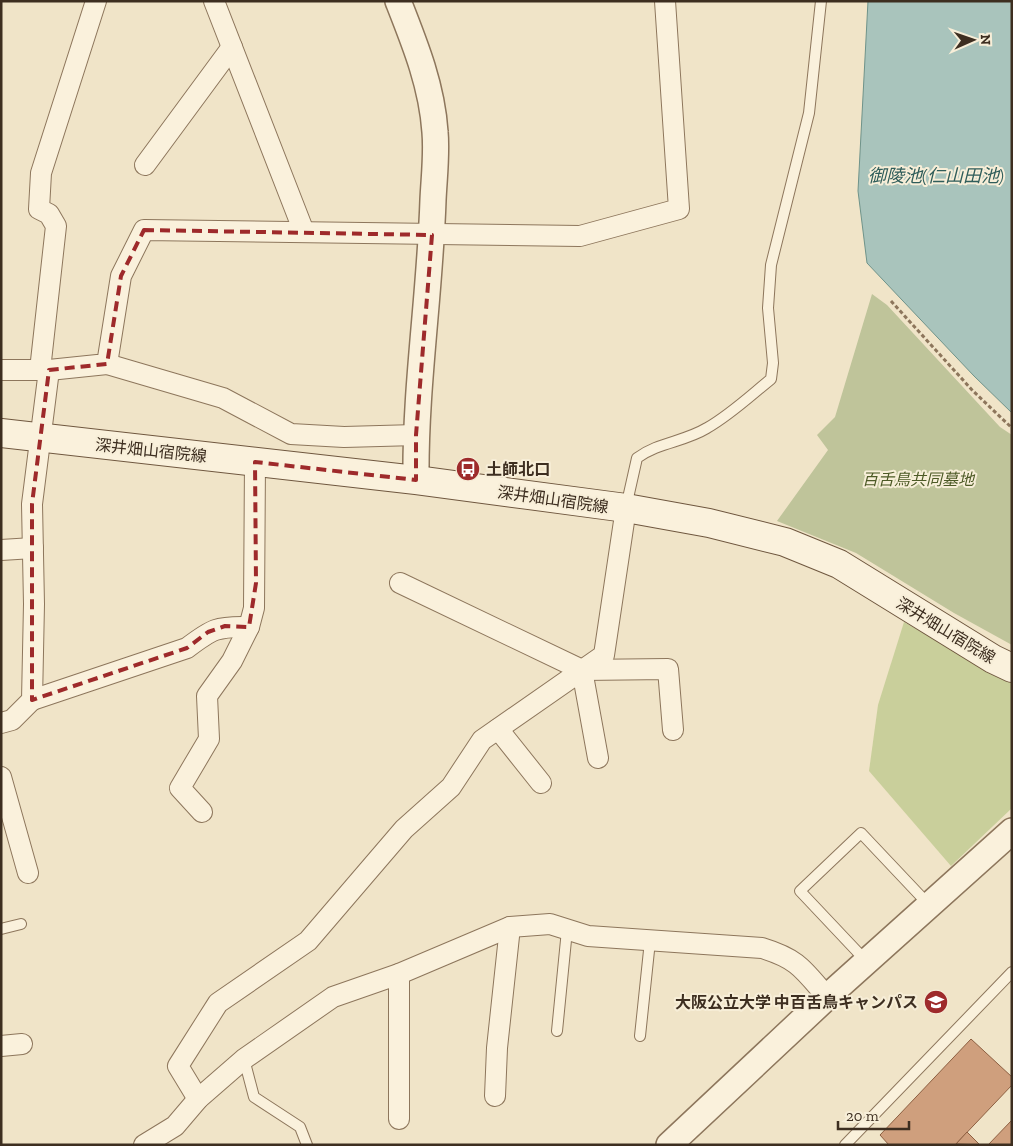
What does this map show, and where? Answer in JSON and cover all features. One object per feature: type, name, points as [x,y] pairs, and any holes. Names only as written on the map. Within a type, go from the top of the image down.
[{"type":"main road","name":"深井畑山宿院線","points":[[1,434],[416,480],[626,508],[709,522],[785,542],[830,560],[993,659],[1012,668]]},
{"type":"street","points":[[32,700],[32,504],[56,226],[49,214],[38,209],[41,173],[96,1]]},
{"type":"street","points":[[214,1],[304,232]]},
{"type":"street","points":[[398,1],[417,50],[428,88],[435,132],[432,235],[416,435],[416,480]]},
{"type":"street","points":[[108,364],[121,276],[144,230],[580,236],[679,209],[666,1]]},
{"type":"street","points":[[145,165],[232,47]]},
{"type":"street","points":[[1,370],[44,370],[108,364],[222,398],[291,434],[344,438],[416,435]]},
{"type":"street","points":[[202,812],[180,788],[209,739],[207,696],[232,661],[249,627],[254,608],[256,583],[255,462]]},
{"type":"street","points":[[198,1099],[178,1066],[218,1003],[308,941],[404,829],[451,787],[482,740],[604,655],[626,508]]},
{"type":"street","points":[[1,550],[33,548]]},
{"type":"street","points":[[400,583],[582,670],[668,669],[673,730]]},
{"type":"street","points":[[1,723],[12,720],[32,700],[187,648],[208,632],[225,626],[249,627]]},
{"type":"street","points":[[582,670],[598,758]]},
{"type":"street","points":[[498,729],[542,783]]},
{"type":"street","points":[[1,777],[28,873]]},
{"type":"street","points":[[670,1145],[827,998],[1012,831]]},
{"type":"street","points":[[144,1145],[174,1126],[198,1099],[244,1059],[333,997],[399,974],[510,927],[550,924],[588,936],[762,948],[786,956],[799,965],[827,998]]},
{"type":"street","points":[[495,1096],[497,1048],[510,927]]},
{"type":"street","points":[[399,974],[399,1119]]},
{"type":"street","points":[[1,1046],[22,1044]]},
{"type":"lane","points":[[626,508],[636,458],[650,448],[706,429],[740,405],[771,378],[773,363],[768,308],[771,265],[809,113],[821,1]]},
{"type":"lane","points":[[867,962],[800,891],[862,833],[930,906]]},
{"type":"lane","points":[[1,929],[21,924]]},
{"type":"lane","points":[[557,1031],[567,930]]},
{"type":"lane","points":[[640,1036],[650,941]]},
{"type":"lane","points":[[845,1145],[1012,972]]},
{"type":"lane","points":[[244,1059],[254,1097],[300,1127],[307,1145]]},
{"type":"path","points":[[890,301],[973,391],[1012,428]]},
{"type":"highlighted area","points":[[144,230],[432,235],[416,435],[416,480],[255,462],[256,583],[249,627],[225,626],[208,632],[187,648],[32,700],[32,504],[49,370],[107,364],[121,276]]},
{"type":"green space","name":"百舌鳥共同墓地","points":[[872,294],[887,305],[1000,427],[1012,435],[1012,645],[954,613],[856,553],[777,521],[828,450],[817,435],[835,417]]},
{"type":"green space","points":[[904,622],[1012,683],[1012,808],[951,866],[869,771],[878,705]]},
{"type":"water","name":"御陵池(仁山田池)","points":[[868,1],[1012,1],[1012,413],[974,376],[867,263],[858,191]]},
{"type":"building","points":[[971,1039],[1012,1077],[1012,1085],[955,1145],[889,1145],[880,1135]]},
{"type":"building","points":[[1012,1120],[1012,1145],[988,1145]]},
{"type":"building","points":[[967,1132],[980,1145],[956,1144]]},
{"type":"place","name":"土師北口","points":[[468,469]]},
{"type":"place","name":"大阪公立大学 中百舌鳥キャンパス","points":[[936,1002]]}]
